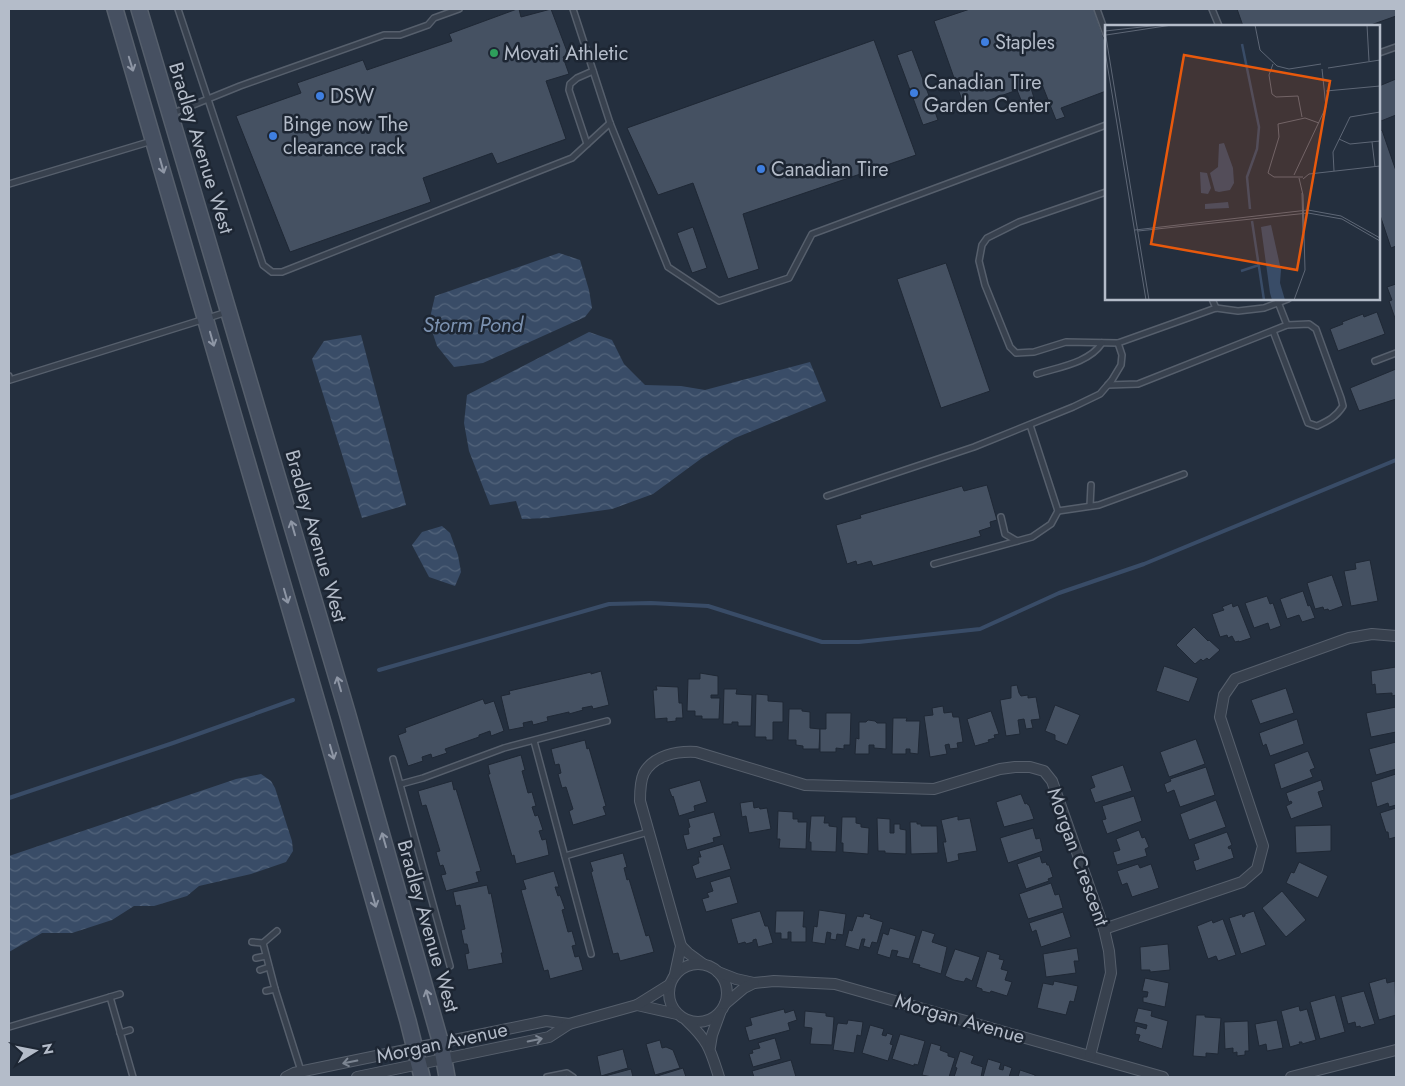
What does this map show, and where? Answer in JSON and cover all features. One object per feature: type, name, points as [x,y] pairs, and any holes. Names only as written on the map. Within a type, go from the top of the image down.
[{"type":"main road","points":[[115,9],[350,815],[420,1071]]},
{"type":"main road","name":"Bradley Avenue West","points":[[139,9],[347,712],[441,1044],[447,1077]]},
{"type":"street","points":[[1104,929],[1242,882],[1257,869],[1263,846],[1220,717],[1224,695],[1235,679],[1349,638],[1372,634],[1396,636]]},
{"type":"street","name":"Morgan Crescent","points":[[676,974],[681,946],[640,801],[640,789],[644,773],[662,757],[683,751],[696,752],[805,785],[934,789],[1000,769],[1030,767],[1044,771],[1052,781],[1104,929],[1109,951],[1111,973],[1090,1056]]},
{"type":"street","points":[[681,946],[704,964]]},
{"type":"street","points":[[710,1048],[712,1035],[727,996],[727,988],[724,979],[711,966],[692,964],[684,967],[676,974],[669,985],[669,1000],[677,1014],[687,1020],[704,1038],[710,1048],[719,1077]]},
{"type":"street","name":"Morgan Avenue","points":[[718,972],[736,979],[754,982],[835,984],[1163,1077]]},
{"type":"street","points":[[687,1020],[702,1022],[715,1017],[744,988],[754,982]]},
{"type":"street","name":"Morgan Avenue","points":[[356,1077],[420,1071],[444,1059],[549,1037],[569,1024],[637,1005],[669,985]]},
{"type":"street","name":"Morgan Avenue","points":[[637,1005],[677,1014]]},
{"type":"street","name":"Morgan Avenue","points":[[286,1077],[301,1072],[546,1021],[569,1024]]},
{"type":"street","points":[[1291,1077],[1328,1073],[1396,1050]]},
{"type":"lane","points":[[178,9],[263,265],[272,272],[282,272],[572,158],[610,123]]},
{"type":"lane","points":[[170,114],[240,86],[384,35],[400,35],[428,24],[434,18],[459,9]]},
{"type":"lane","points":[[573,9],[610,123],[668,267],[719,301],[789,278],[812,234],[1105,125]]},
{"type":"lane","points":[[1097,9],[1105,31]]},
{"type":"lane","points":[[1212,9],[1219,25]]},
{"type":"lane","points":[[1380,53],[1396,47]]},
{"type":"lane","points":[[587,144],[570,90],[570,84],[577,78],[593,71]]},
{"type":"lane","points":[[9,184],[154,141]]},
{"type":"lane","points":[[1105,192],[1019,222],[992,235],[982,245],[979,261],[986,286],[1010,347],[1016,353],[1034,352],[1066,342],[1118,342],[1216,308],[1238,311],[1264,308],[1285,300]]},
{"type":"lane","points":[[1212,300],[1216,308]]},
{"type":"lane","points":[[1278,302],[1286,325]]},
{"type":"lane","points":[[9,379],[229,312]]},
{"type":"lane","points":[[1108,385],[1138,384],[1273,330],[1286,325],[1295,323],[1309,324],[1316,329],[1343,406],[1331,419],[1317,426],[1308,423],[1273,330]]},
{"type":"lane","points":[[826,496],[974,447],[1100,394],[1121,366],[1122,356],[1118,342]]},
{"type":"lane","points":[[1037,374],[1087,358],[1097,352],[1102,343]]},
{"type":"lane","points":[[1376,361],[1396,353]]},
{"type":"lane","points":[[934,564],[1032,537],[1051,524],[1058,512],[1030,425]]},
{"type":"lane","points":[[1058,512],[1099,505],[1184,474]]},
{"type":"lane","points":[[1090,485],[1090,506]]},
{"type":"lane","points":[[1001,517],[1006,534],[1017,541]]},
{"type":"lane","points":[[401,784],[423,778],[504,748],[607,721]]},
{"type":"lane","points":[[534,741],[591,954]]},
{"type":"lane","points":[[394,758],[450,966]]},
{"type":"lane","points":[[565,856],[650,831]]},
{"type":"lane","points":[[252,942],[263,943],[277,931]]},
{"type":"lane","points":[[263,943],[301,1072]]},
{"type":"lane","points":[[256,958],[266,956]]},
{"type":"lane","points":[[260,970],[269,967]]},
{"type":"lane","points":[[266,991],[275,989]]},
{"type":"lane","points":[[9,1027],[120,994]]},
{"type":"lane","points":[[110,997],[133,1077]]},
{"type":"lane","points":[[120,1033],[130,1030]]},
{"type":"lane","points":[[547,1077],[567,1073],[573,1077]]},
{"type":"water","name":"Storm Pond","points":[[559,253],[580,260],[592,308],[585,317],[483,363],[454,367],[437,346],[429,322],[435,296]]},
{"type":"water","points":[[589,332],[612,340],[624,364],[645,385],[681,386],[705,390],[810,362],[826,401],[735,438],[702,458],[653,494],[612,509],[547,518],[522,519],[516,501],[490,505],[469,451],[464,423],[467,395]]},
{"type":"water","points":[[361,335],[406,505],[362,518],[312,359],[324,341]]},
{"type":"water","points":[[442,526],[450,533],[458,555],[461,572],[455,586],[429,577],[412,545],[422,532]]},
{"type":"water","points":[[261,774],[271,781],[275,788],[292,841],[293,851],[286,862],[251,874],[199,886],[187,896],[154,906],[134,906],[112,920],[72,933],[42,933],[9,952],[9,856],[236,779]]},
{"type":"building","points":[[519,9],[521,17],[551,9],[568,54],[563,57],[569,74],[546,81],[566,139],[497,164],[492,153],[423,178],[431,202],[290,252],[236,116],[301,93],[297,83],[363,60],[367,70],[452,41],[449,34]]},
{"type":"building","points":[[970,9],[1094,9],[1105,42],[1105,91],[1061,108],[1065,117],[1056,120],[1041,82],[1030,85],[1035,101],[1023,105],[1017,90],[965,109],[934,21]]},
{"type":"building","points":[[1237,9],[1396,9],[1396,16],[1371,25],[1243,25]]},
{"type":"building","name":"Canadian Tire","points":[[874,40],[916,155],[743,214],[759,269],[728,279],[693,183],[658,195],[627,128]]},
{"type":"building","points":[[912,50],[938,120],[923,125],[897,55]]},
{"type":"building","points":[[1396,79],[1396,115],[1381,121],[1380,118],[1380,86]]},
{"type":"building","points":[[1382,130],[1396,171],[1396,246],[1391,248],[1380,215],[1380,131]]},
{"type":"building","points":[[693,227],[707,268],[692,273],[677,233]]},
{"type":"building","points":[[946,263],[990,391],[941,408],[897,279]]},
{"type":"building","points":[[1396,284],[1396,321],[1389,301],[1392,300],[1387,287]]},
{"type":"building","points":[[1377,312],[1385,334],[1338,351],[1330,329],[1363,314],[1364,317]]},
{"type":"building","points":[[1396,369],[1396,399],[1359,411],[1350,388]]},
{"type":"building","points":[[987,485],[997,520],[990,522],[991,527],[979,531],[981,536],[873,566],[871,561],[857,565],[856,561],[847,564],[836,525],[861,518],[860,515],[962,486],[964,491]]},
{"type":"building","points":[[1370,560],[1378,601],[1351,606],[1344,571],[1356,569],[1355,563]]},
{"type":"building","points":[[1332,575],[1343,606],[1329,611],[1328,609],[1324,610],[1323,607],[1315,609],[1307,583]]},
{"type":"building","points":[[1303,591],[1308,606],[1310,605],[1315,618],[1302,622],[1299,615],[1287,619],[1280,599]]},
{"type":"building","points":[[1267,596],[1270,604],[1273,603],[1281,626],[1270,630],[1268,623],[1254,628],[1245,603]]},
{"type":"building","points":[[1232,603],[1233,607],[1238,605],[1251,638],[1235,642],[1232,636],[1228,638],[1227,635],[1220,637],[1212,614],[1224,610],[1222,607]]},
{"type":"building","points":[[1194,627],[1220,650],[1209,660],[1207,658],[1203,661],[1201,659],[1195,664],[1176,645]]},
{"type":"building","points":[[1164,666],[1198,678],[1189,702],[1156,691]]},
{"type":"building","points":[[1396,667],[1396,695],[1392,696],[1392,693],[1376,694],[1375,684],[1372,685],[1371,671]]},
{"type":"building","points":[[601,671],[609,705],[593,709],[592,706],[582,708],[583,710],[569,714],[569,712],[547,717],[548,721],[533,725],[532,721],[523,723],[524,727],[509,730],[501,696],[510,694],[509,691]]},
{"type":"building","points":[[700,673],[718,676],[718,695],[711,695],[711,698],[720,698],[719,719],[702,719],[702,716],[695,716],[695,711],[687,711],[688,679],[700,679]]},
{"type":"building","points":[[1017,685],[1021,696],[1028,695],[1028,698],[1036,697],[1040,719],[1031,720],[1033,728],[1026,729],[1024,719],[1018,720],[1020,734],[1006,736],[1000,700],[1011,698],[1011,686]]},
{"type":"building","points":[[656,686],[678,687],[679,703],[682,703],[683,718],[676,718],[676,721],[667,722],[667,718],[655,719],[653,690],[657,690]]},
{"type":"building","points":[[1286,688],[1294,713],[1260,724],[1251,700]]},
{"type":"building","points":[[724,689],[737,689],[736,694],[752,695],[751,726],[738,726],[738,722],[723,724]]},
{"type":"building","points":[[756,694],[768,695],[768,701],[783,702],[783,722],[773,722],[773,740],[766,740],[766,737],[755,737]]},
{"type":"building","points":[[483,699],[485,704],[494,701],[504,731],[491,736],[490,731],[479,735],[479,737],[445,749],[447,753],[432,758],[431,754],[422,757],[423,761],[408,766],[398,735],[406,732],[405,728]]},
{"type":"building","points":[[1055,705],[1080,715],[1067,745],[1055,740],[1055,735],[1045,731]]},
{"type":"building","points":[[943,706],[944,713],[952,712],[953,717],[959,717],[963,742],[957,743],[958,748],[950,749],[949,744],[945,745],[947,754],[930,757],[924,716],[933,715],[932,708]]},
{"type":"building","points":[[1396,707],[1396,732],[1371,737],[1366,713]]},
{"type":"building","points":[[789,709],[802,709],[802,711],[810,712],[810,728],[820,729],[819,749],[803,749],[803,746],[796,745],[796,740],[788,740]]},
{"type":"building","points":[[991,711],[999,734],[994,735],[995,738],[988,740],[989,742],[975,746],[967,719]]},
{"type":"building","points":[[826,713],[851,713],[850,745],[844,745],[844,749],[836,748],[836,752],[820,752],[820,729],[826,729]]},
{"type":"building","points":[[893,718],[907,718],[906,721],[920,721],[918,754],[910,753],[910,749],[906,749],[906,754],[892,754]]},
{"type":"building","points":[[1297,719],[1304,744],[1270,756],[1266,744],[1263,746],[1259,733]]},
{"type":"building","points":[[868,720],[886,723],[886,749],[874,748],[874,745],[869,745],[869,754],[855,754],[856,738],[859,739],[859,722],[866,722]]},
{"type":"building","points":[[1196,739],[1205,764],[1169,777],[1160,752]]},
{"type":"building","points":[[585,740],[606,806],[603,807],[606,815],[573,825],[569,811],[573,809],[566,787],[562,788],[558,774],[561,773],[559,764],[555,765],[551,749]]},
{"type":"building","points":[[1396,742],[1396,769],[1376,775],[1369,749]]},
{"type":"building","points":[[1308,751],[1315,768],[1310,770],[1313,777],[1281,789],[1274,764]]},
{"type":"building","points":[[521,755],[525,770],[522,771],[528,793],[532,792],[536,806],[532,807],[535,816],[538,815],[543,830],[539,831],[542,840],[546,839],[549,855],[516,864],[488,774],[490,774],[488,765]]},
{"type":"building","points":[[1123,765],[1132,791],[1095,803],[1090,789],[1095,787],[1091,776]]},
{"type":"building","points":[[1206,767],[1215,795],[1180,807],[1174,790],[1167,793],[1164,784],[1171,781],[1170,779]]},
{"type":"building","points":[[1396,774],[1396,805],[1389,807],[1388,803],[1377,807],[1371,782]]},
{"type":"building","points":[[700,780],[707,802],[694,806],[695,811],[679,816],[669,789]]},
{"type":"building","points":[[1321,780],[1324,790],[1318,792],[1323,807],[1291,819],[1286,806],[1292,803],[1291,801],[1289,802],[1286,793]]},
{"type":"building","points":[[452,781],[481,871],[476,872],[479,882],[446,891],[441,875],[446,874],[443,865],[440,866],[436,852],[440,851],[426,805],[422,806],[418,791]]},
{"type":"building","points":[[1021,794],[1025,804],[1029,805],[1034,819],[1004,827],[996,802]]},
{"type":"building","points":[[1134,796],[1142,821],[1107,834],[1102,820],[1106,819],[1102,806]]},
{"type":"building","points":[[1216,800],[1226,827],[1189,840],[1180,814]]},
{"type":"building","points":[[753,801],[754,808],[767,808],[771,829],[749,833],[746,816],[742,817],[740,803]]},
{"type":"building","points":[[1396,808],[1396,837],[1389,839],[1380,813]]},
{"type":"building","points":[[778,811],[793,812],[793,819],[798,819],[798,822],[807,822],[806,849],[779,848],[780,839],[777,839]]},
{"type":"building","points":[[714,812],[721,836],[713,838],[714,842],[687,850],[683,835],[689,834],[688,819]]},
{"type":"building","points":[[811,816],[825,816],[824,823],[837,827],[836,852],[811,851],[811,842],[809,842]]},
{"type":"building","points":[[958,816],[958,820],[970,818],[977,851],[958,854],[959,860],[947,863],[943,842],[946,842],[941,820]]},
{"type":"building","points":[[842,817],[856,817],[856,823],[861,824],[861,827],[869,828],[868,854],[843,852],[843,843],[841,843]]},
{"type":"building","points":[[877,818],[890,819],[890,833],[894,833],[894,824],[900,824],[900,829],[906,830],[906,854],[878,851]]},
{"type":"building","points":[[910,822],[917,822],[921,826],[937,826],[938,853],[911,854]]},
{"type":"building","points":[[1331,825],[1331,851],[1296,853],[1295,826]]},
{"type":"building","points":[[1033,828],[1036,839],[1040,838],[1043,851],[1008,863],[1000,838]]},
{"type":"building","points":[[1139,830],[1142,838],[1145,837],[1149,847],[1145,849],[1147,856],[1117,865],[1113,852],[1120,850],[1116,839]]},
{"type":"building","points":[[1227,832],[1232,845],[1228,847],[1229,849],[1231,848],[1234,858],[1196,871],[1193,861],[1199,859],[1194,844]]},
{"type":"building","points":[[723,844],[731,869],[696,879],[692,866],[699,863],[698,857],[701,857],[699,851]]},
{"type":"building","points":[[623,853],[627,867],[624,868],[627,880],[629,879],[646,936],[649,935],[654,952],[620,961],[618,953],[613,954],[590,862]]},
{"type":"building","points":[[1040,856],[1042,863],[1046,862],[1049,865],[1053,877],[1048,879],[1049,881],[1026,889],[1017,864]]},
{"type":"building","points":[[1299,862],[1328,876],[1318,898],[1286,883],[1291,872],[1294,873]]},
{"type":"building","points":[[1138,864],[1140,868],[1151,864],[1159,888],[1132,897],[1127,883],[1122,885],[1117,871]]},
{"type":"building","points":[[554,871],[559,887],[555,887],[565,909],[562,910],[568,932],[572,931],[576,945],[572,946],[575,957],[579,956],[583,970],[550,979],[548,970],[544,971],[521,890],[526,889],[523,880]]},
{"type":"building","points":[[730,876],[738,903],[706,912],[702,899],[709,897],[707,893],[713,891],[710,882]]},
{"type":"building","points":[[1051,883],[1055,895],[1059,894],[1063,908],[1028,919],[1019,894]]},
{"type":"building","points":[[487,885],[489,894],[491,893],[503,953],[501,953],[503,963],[468,970],[465,954],[469,953],[467,944],[464,944],[461,930],[465,929],[460,905],[456,906],[453,892]]},
{"type":"building","points":[[1282,891],[1306,920],[1286,937],[1262,908]]},
{"type":"building","points":[[819,910],[846,914],[843,935],[837,934],[836,940],[830,939],[831,933],[827,932],[825,944],[812,942],[814,926],[817,927]]},
{"type":"building","points":[[760,911],[765,926],[768,926],[773,943],[758,947],[756,939],[746,944],[745,942],[738,944],[731,919]]},
{"type":"building","points":[[776,911],[804,911],[803,927],[806,927],[806,942],[791,942],[791,932],[788,932],[788,939],[781,939],[781,933],[775,933]]},
{"type":"building","points":[[1254,911],[1266,945],[1241,954],[1229,918],[1242,914],[1243,917],[1245,914]]},
{"type":"building","points":[[1063,912],[1071,937],[1041,947],[1036,930],[1032,932],[1029,923]]},
{"type":"building","points":[[864,913],[871,915],[870,918],[883,922],[877,943],[872,942],[870,948],[863,946],[865,939],[862,939],[859,950],[845,946],[849,930],[852,931],[857,916],[863,917]]},
{"type":"building","points":[[1223,919],[1236,955],[1218,961],[1216,956],[1208,959],[1197,926],[1212,920],[1213,923]]},
{"type":"building","points":[[890,928],[916,936],[909,959],[896,956],[898,951],[892,950],[890,958],[877,954],[883,933],[888,935]]},
{"type":"building","points":[[922,930],[935,934],[932,942],[947,947],[941,974],[912,963]]},
{"type":"building","points":[[1168,944],[1170,970],[1150,972],[1150,970],[1141,970],[1140,947]]},
{"type":"building","points":[[1077,948],[1079,961],[1074,961],[1076,973],[1046,977],[1043,954]]},
{"type":"building","points":[[955,949],[980,957],[972,981],[966,978],[964,982],[945,976]]},
{"type":"building","points":[[987,951],[1000,955],[999,959],[1004,960],[1001,969],[1008,971],[1005,980],[1012,982],[1007,996],[991,991],[990,993],[982,991],[982,989],[976,987]]},
{"type":"building","points":[[1145,978],[1169,983],[1165,1007],[1143,1002],[1143,997],[1147,997],[1148,992],[1142,991]]},
{"type":"building","points":[[1386,978],[1387,983],[1395,981],[1396,1015],[1379,1020],[1369,983]]},
{"type":"building","points":[[1054,981],[1078,986],[1074,1002],[1070,1001],[1066,1015],[1037,1008],[1043,983],[1053,985]]},
{"type":"building","points":[[1364,991],[1375,1024],[1361,1028],[1360,1026],[1356,1027],[1355,1022],[1348,1024],[1341,997]]},
{"type":"building","points":[[1335,995],[1345,1032],[1320,1039],[1310,1002]]},
{"type":"building","points":[[1299,1006],[1300,1011],[1307,1009],[1316,1040],[1302,1044],[1302,1042],[1299,1042],[1300,1044],[1290,1047],[1281,1011]]},
{"type":"building","points":[[1138,1008],[1152,1011],[1151,1016],[1168,1021],[1162,1049],[1138,1041],[1140,1035],[1135,1034],[1137,1026],[1146,1029],[1147,1025],[1134,1022]]},
{"type":"building","points":[[784,1009],[785,1013],[794,1010],[797,1020],[788,1023],[790,1030],[749,1041],[745,1027],[752,1025],[750,1018]]},
{"type":"building","points":[[805,1011],[826,1013],[826,1016],[834,1017],[832,1045],[810,1044],[812,1028],[804,1027]]},
{"type":"building","points":[[1196,1015],[1221,1018],[1218,1054],[1206,1053],[1206,1057],[1193,1056]]},
{"type":"building","points":[[848,1020],[863,1022],[861,1036],[857,1035],[854,1053],[833,1050],[838,1023],[847,1024]]},
{"type":"building","points":[[1277,1020],[1283,1048],[1267,1051],[1266,1044],[1259,1046],[1255,1024]]},
{"type":"building","points":[[1248,1021],[1249,1051],[1245,1051],[1245,1055],[1237,1056],[1237,1052],[1233,1053],[1233,1048],[1225,1049],[1224,1022]]},
{"type":"building","points":[[870,1025],[884,1029],[882,1035],[886,1036],[887,1033],[893,1035],[890,1044],[893,1045],[888,1061],[862,1053]]},
{"type":"building","points":[[900,1034],[925,1041],[918,1065],[914,1064],[914,1066],[892,1059]]},
{"type":"building","points":[[775,1038],[781,1059],[753,1067],[749,1054],[753,1053],[752,1050],[760,1048],[758,1043]]},
{"type":"building","points":[[660,1040],[662,1048],[666,1047],[673,1050],[680,1068],[655,1075],[646,1044]]},
{"type":"building","points":[[931,1043],[941,1046],[940,1050],[948,1053],[948,1056],[955,1058],[949,1077],[922,1075]]},
{"type":"building","points":[[623,1049],[628,1068],[601,1076],[597,1056]]},
{"type":"building","points":[[960,1051],[974,1056],[971,1063],[983,1067],[981,1077],[954,1077]]},
{"type":"building","points":[[988,1059],[1001,1063],[999,1069],[1003,1070],[1004,1065],[1012,1068],[1009,1077],[983,1077]]},
{"type":"building","points":[[791,1060],[796,1077],[754,1077],[752,1071]]},
{"type":"building","points":[[683,1068],[686,1077],[657,1077],[657,1076]]},
{"type":"building","points":[[631,1069],[633,1077],[605,1077],[605,1076]]},
{"type":"building","points":[[1020,1070],[1035,1075],[1035,1077],[1018,1077]]},
{"type":"waterway","points":[[379,670],[609,604],[651,603],[708,606],[822,642],[859,642],[980,629],[1059,593],[1144,564],[1396,460]]},
{"type":"waterway","points":[[9,798],[173,743],[293,700]]},
{"type":"place","name":"Staples","points":[[985,42]]},
{"type":"place","name":"Movati Athletic","points":[[494,53]]},
{"type":"place","name":"Canadian Tire Garden Center","points":[[914,93]]},
{"type":"place","name":"DSW","points":[[320,96]]},
{"type":"place","name":"Binge now The clearance rack","points":[[273,136]]},
{"type":"place","name":"Canadian Tire","points":[[761,169]]}]
